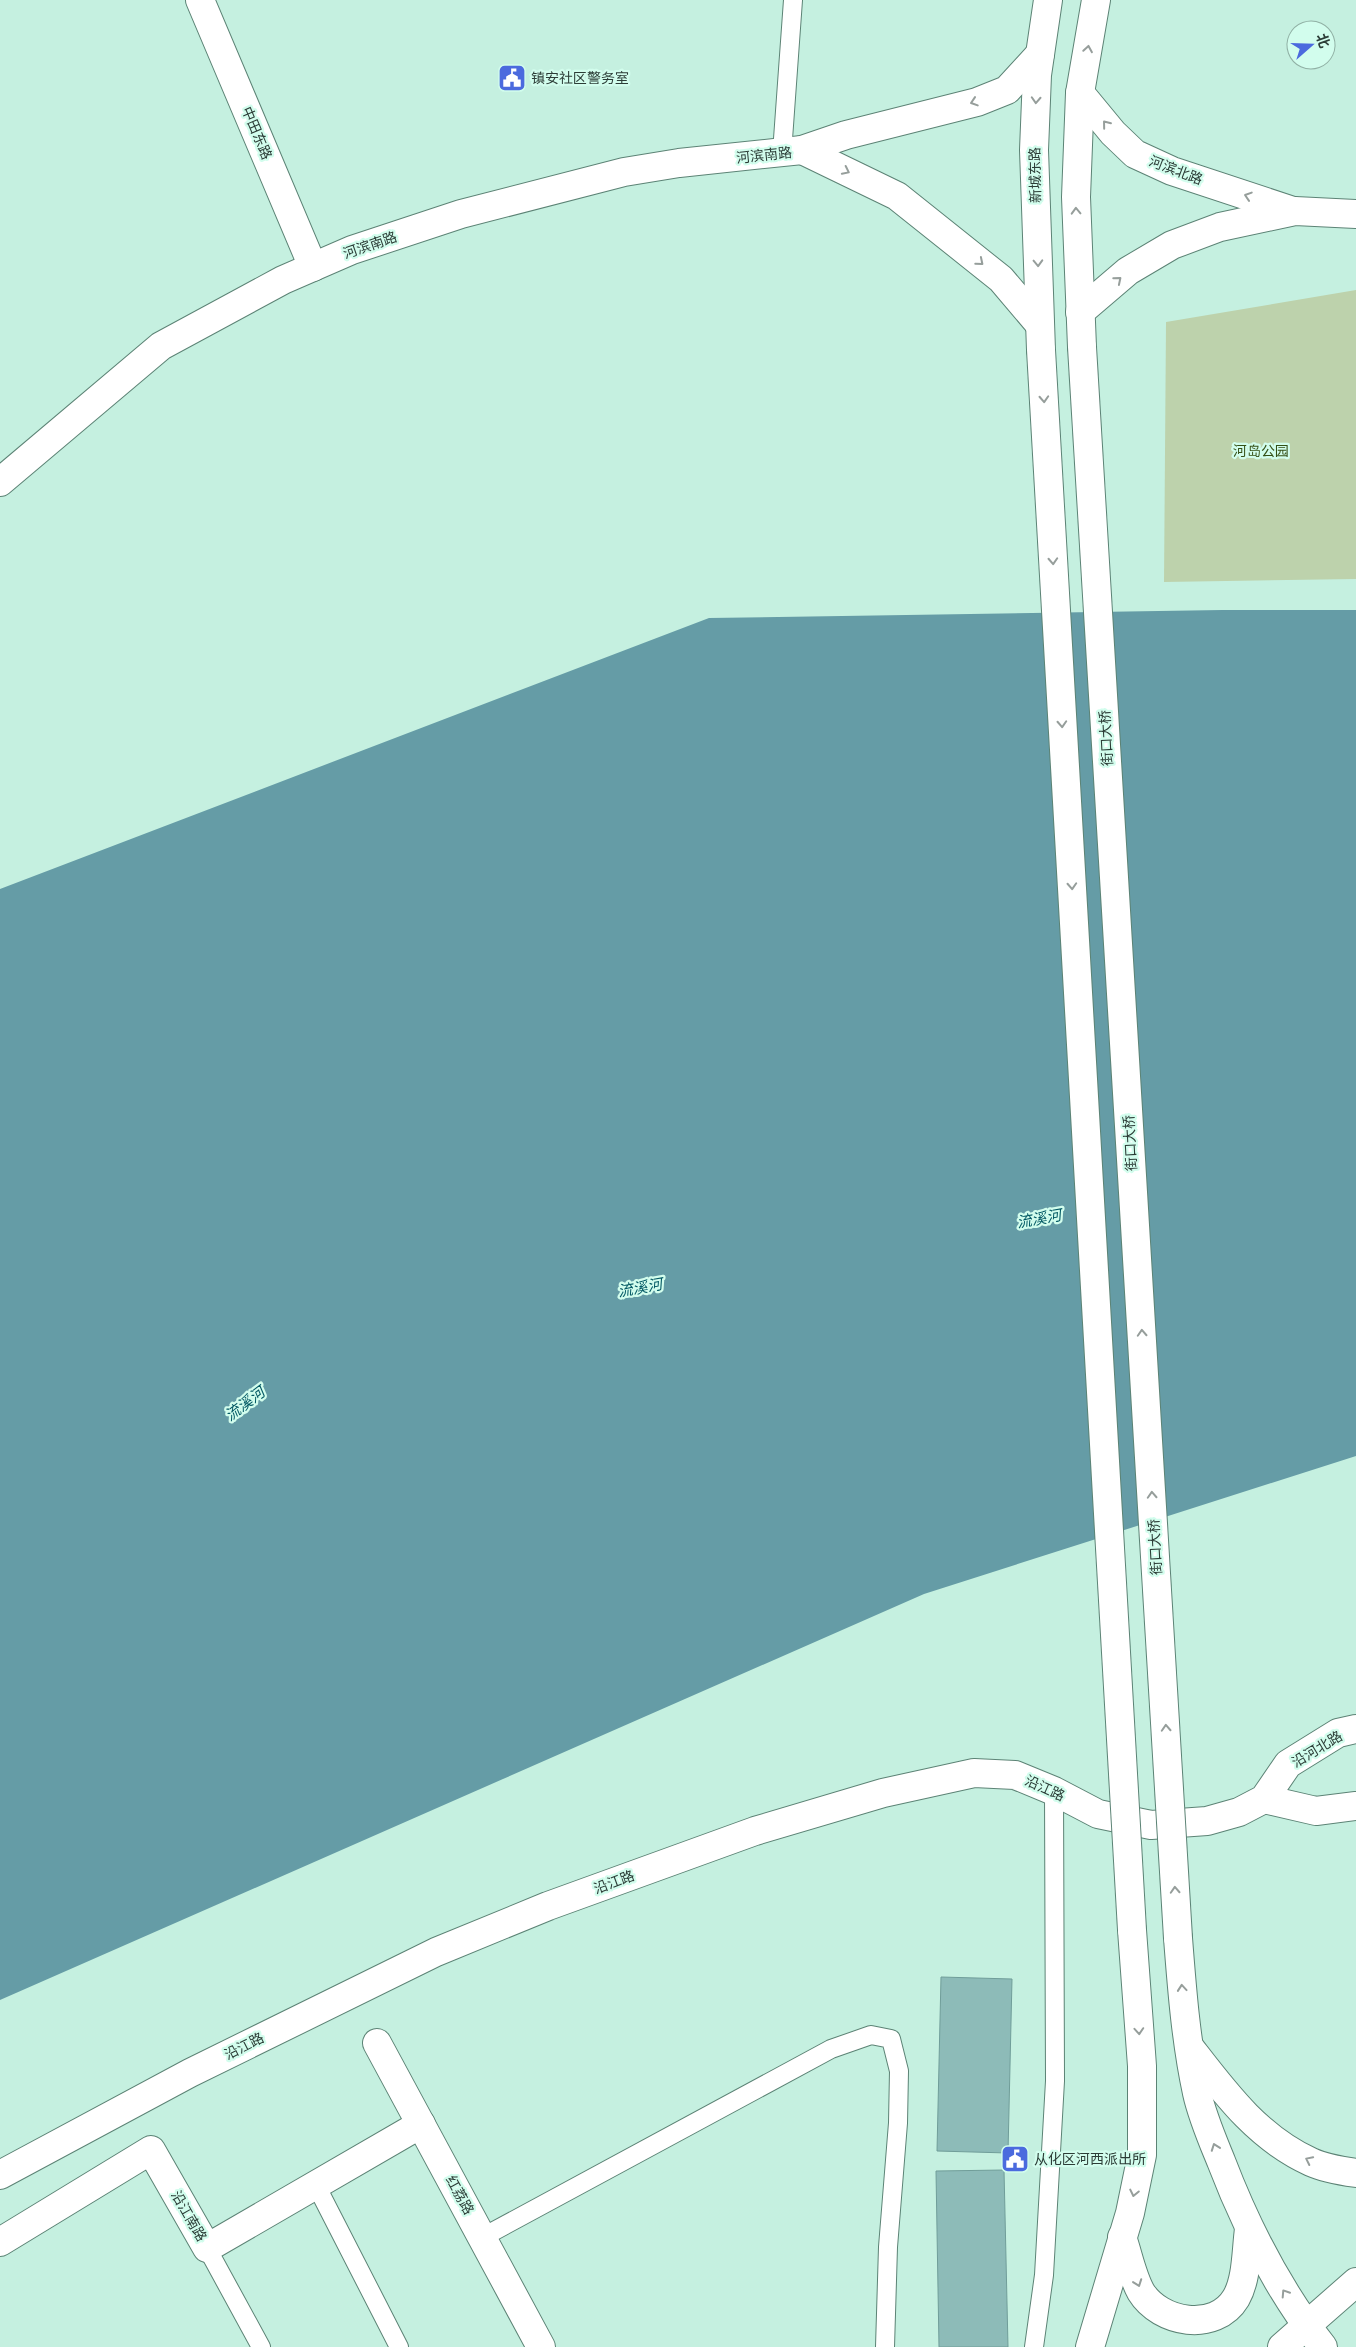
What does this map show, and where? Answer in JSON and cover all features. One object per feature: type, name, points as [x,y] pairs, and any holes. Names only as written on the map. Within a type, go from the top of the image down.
[{"type":"main road","name":"中田东路","points":[[200,0],[313,267]]},
{"type":"main road","name":"新城东路","points":[[1041,338],[1034,150],[1040,54],[1048,0]]},
{"type":"main road","points":[[1080,312],[1076,197],[1080,93],[1096,0]]},
{"type":"main road","name":"河滨南路","points":[[0,482],[161,346],[283,280],[352,250],[461,214],[615,174],[679,163],[792,151],[846,135],[977,102],[1007,90],[1040,54]]},
{"type":"main road","name":"河滨北路","points":[[1080,93],[1113,132],[1135,154],[1172,171],[1295,211]]},
{"type":"main road","name":"河滨南路","points":[[792,151],[898,196],[1001,279],[1041,338]]},
{"type":"main road","name":"河滨北路","points":[[1080,312],[1128,272],[1172,244],[1220,227],[1295,211],[1356,214]]},
{"type":"main road","name":"街口大桥","points":[[1080,312],[1178,1938],[1188,2046],[1198,2096],[1215,2147],[1249,2230],[1261,2254],[1306,2325],[1323,2347]]},
{"type":"main road","points":[[1041,338],[1132,1930],[1142,2066],[1142,2156],[1130,2213],[1106,2300],[1090,2347]]},
{"type":"main road","name":"沿河北路","points":[[1264,1799],[1288,1764],[1338,1734],[1356,1729]]},
{"type":"main road","name":"沿江路","points":[[0,2175],[190,2072],[436,1952],[548,1906],[755,1831],[883,1793],[974,1774],[1015,1775],[1054,1791],[1098,1814],[1151,1825],[1207,1821],[1239,1812],[1264,1799]]},
{"type":"main road","points":[[1264,1799],[1316,1811],[1356,1806]]},
{"type":"main road","name":"红荔路","points":[[377,2043],[541,2347]]},
{"type":"main road","points":[[1188,2046],[1232,2103],[1262,2132],[1311,2162],[1356,2173]]},
{"type":"main road","name":"沿江南路","points":[[0,2242],[151,2150],[207,2248],[421,2124]]},
{"type":"main road","points":[[1122,2237],[1141,2292],[1156,2308],[1178,2320],[1201,2320],[1220,2314],[1236,2298],[1243,2274],[1249,2230]]},
{"type":"main road","points":[[1282,2347],[1356,2282]]},
{"type":"lane","points":[[792,151],[793,0]]},
{"type":"lane","points":[[1034,2347],[1044,2275],[1056,2081],[1054,1791]]},
{"type":"lane","points":[[482,2237],[831,2049],[871,2035],[891,2039],[899,2071],[898,2123],[888,2247],[885,2347]]},
{"type":"lane","points":[[316,2185],[399,2347]]},
{"type":"lane","points":[[207,2248],[261,2347]]},
{"type":"green space","name":"河岛公园","points":[[1356,290],[1356,579],[1164,582],[1166,322]]},
{"type":"water","name":"流溪河","points":[[1222,610],[1356,610],[1356,1456],[924,1594],[0,2000],[0,889],[709,618]]},
{"type":"building","points":[[941,1977],[1012,1979],[1008,2153],[937,2151]]},
{"type":"building","points":[[1004,2170],[1008,2347],[939,2347],[936,2171]]},
{"type":"place","name":"镇安社区警务室","points":[[512,78]]},
{"type":"place","name":"从化区河西派出所","points":[[1015,2159]]}]
